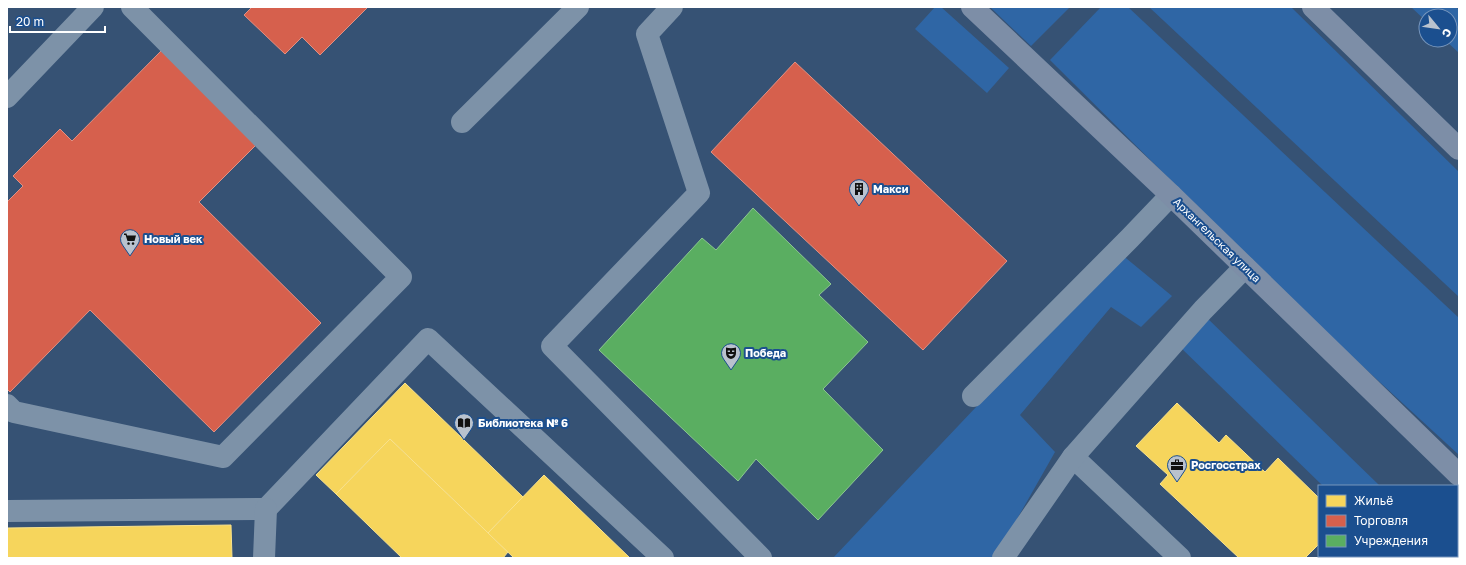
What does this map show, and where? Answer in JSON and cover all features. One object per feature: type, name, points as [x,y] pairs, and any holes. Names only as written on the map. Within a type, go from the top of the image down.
[{"type":"main road","name":"Архангельская улица","points":[[972,7],[1170,195],[1459,474]]},
{"type":"main road","points":[[1313,7],[1459,149]]},
{"type":"street","points":[[7,97],[92,7]]},
{"type":"street","points":[[7,405],[14,412],[223,457],[401,277],[132,7]]},
{"type":"street","points":[[462,122],[578,7]]},
{"type":"street","points":[[662,9],[647,34],[699,193],[552,346],[761,558]]},
{"type":"street","points":[[973,396],[1170,195]]},
{"type":"street","points":[[1003,558],[1073,457],[1203,310],[1245,267]]},
{"type":"street","points":[[264,558],[266,509],[428,339],[663,558]]},
{"type":"street","points":[[1073,457],[1180,558]]},
{"type":"street","points":[[7,511],[266,509]]},
{"type":"shaded area","points":[[935,7],[941,7],[1009,68],[987,93],[915,29]]},
{"type":"shaded area","points":[[990,7],[1070,7],[1031,46]]},
{"type":"shaded area","points":[[1101,7],[1128,7],[1459,318],[1459,455],[1297,306],[1050,60]]},
{"type":"shaded area","points":[[1149,7],[1291,7],[1459,172],[1459,297]]},
{"type":"shaded area","points":[[1411,7],[1457,8],[1418,8],[1418,14]]},
{"type":"shaded area","points":[[1458,9],[1459,10],[1459,53],[1454,48],[1458,48]]},
{"type":"shaded area","points":[[1121,254],[1172,296],[1141,327],[1111,307],[1020,415],[1055,452],[996,556],[994,558],[833,558]]},
{"type":"shaded area","points":[[1204,315],[1379,485],[1322,485],[1177,344]]},
{"type":"building: Жильё","points":[[405,383],[523,497],[488,533],[390,439],[336,494],[316,475]]},
{"type":"building: Жильё","points":[[1177,403],[1219,443],[1226,435],[1265,472],[1278,458],[1318,497],[1318,545],[1305,558],[1239,558],[1160,484],[1168,475],[1136,446]]},
{"type":"building: Жильё","points":[[390,439],[508,552],[503,558],[402,558],[336,494]]},
{"type":"building: Жильё","points":[[544,475],[630,558],[514,558],[488,533]]},
{"type":"building: Жильё","points":[[231,525],[232,558],[7,558],[7,528]]},
{"type":"building: Торговля","points":[[252,7],[368,7],[320,55],[302,37],[285,54],[244,15]]},
{"type":"building: Торговля","name":"Новый век","points":[[162,50],[257,144],[199,202],[321,323],[214,432],[90,310],[10,392],[7,389],[7,202],[23,186],[13,176],[60,129],[72,141]]},
{"type":"building: Торговля","name":"Макси","points":[[795,62],[1007,261],[923,350],[711,152]]},
{"type":"building: Учреждения","name":"Победа","points":[[753,208],[831,284],[819,295],[868,342],[823,389],[883,450],[818,520],[756,459],[738,481],[599,350],[702,238],[716,250]]},
{"type":"place","name":"Макси","points":[[859,206]]},
{"type":"place","name":"Новый век","points":[[130,256]]},
{"type":"place","name":"Победа","points":[[731,370]]},
{"type":"place","name":"Библиотека № 6","points":[[464,440]]},
{"type":"place","name":"Росгосстрах","points":[[1177,482]]}]
